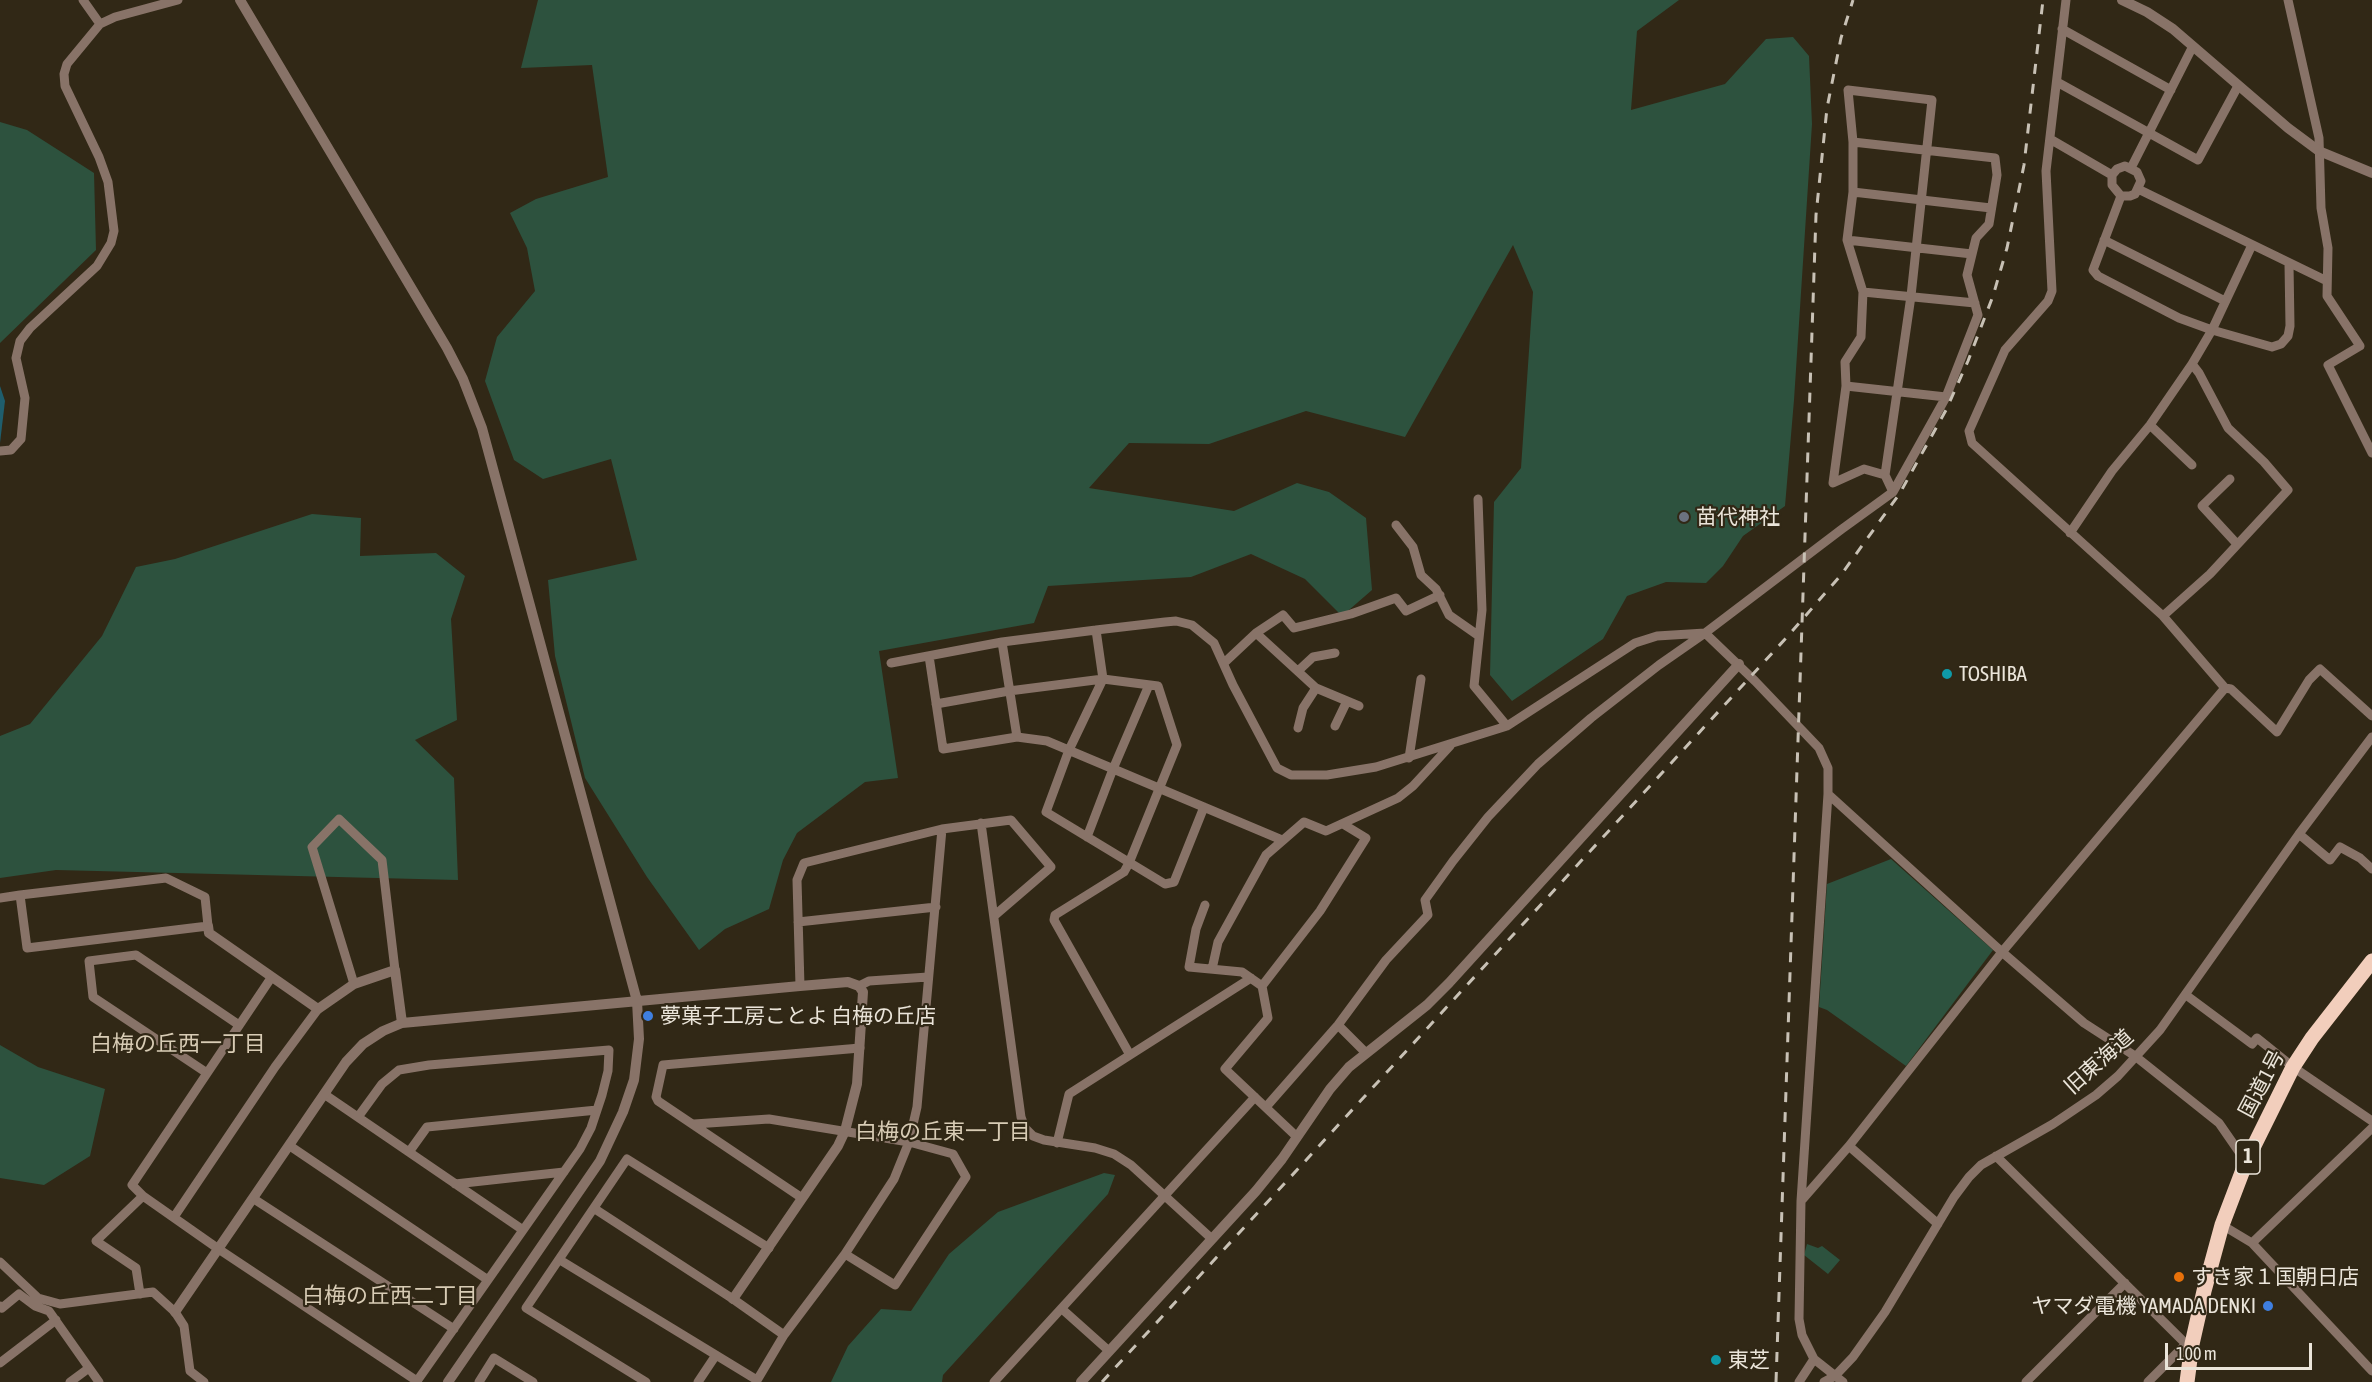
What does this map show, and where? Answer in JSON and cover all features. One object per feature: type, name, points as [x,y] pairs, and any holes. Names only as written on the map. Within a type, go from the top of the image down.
[{"type":"highway","name":"国道1号","points":[[2187,1382],[2189,1344],[2222,1225],[2246,1162],[2293,1067],[2312,1038],[2372,961]]},
{"type":"street","points":[[83,0],[100,24]]},
{"type":"street","points":[[0,452],[11,450],[21,440],[25,398],[16,358],[20,340],[30,328],[97,267],[111,243],[114,231],[108,182],[99,157],[65,86],[64,74],[67,64],[100,24],[115,17],[178,0]]},
{"type":"street","points":[[240,0],[464,379],[482,428],[637,1001],[639,1039],[634,1080],[623,1112],[600,1161],[448,1382]]},
{"type":"street","points":[[2066,0],[2046,171],[2052,291],[2048,301],[2005,350],[1969,431],[1972,443],[2163,616],[2225,688],[2231,689],[2277,732],[2309,680],[2319,669],[2372,716]]},
{"type":"street","points":[[2122,0],[2147,12],[2173,29],[2192,48],[2319,151],[2372,174]]},
{"type":"street","points":[[2288,0],[2319,138],[2321,208],[2328,248],[2327,296],[2360,346],[2328,365],[2372,453]]},
{"type":"street","points":[[2062,29],[2171,90]]},
{"type":"street","points":[[2131,168],[2192,48]]},
{"type":"street","points":[[2057,82],[2148,135],[2198,160],[2238,86]]},
{"type":"street","points":[[1885,476],[1864,469],[1833,483],[1846,386],[1845,362],[1861,337],[1863,292],[1847,240],[1854,192],[1854,142],[1848,90],[1932,100],[1911,296],[1885,476],[1893,492]]},
{"type":"street","points":[[2050,139],[2112,175]]},
{"type":"street","points":[[1266,1107],[1338,1025],[1386,960],[1428,915],[1425,900],[1453,861],[1488,817],[1538,764],[1650,671],[1705,633],[1893,492],[1946,397],[1978,315],[1967,275],[1976,238],[1989,224],[1997,175],[1995,158],[1854,142]]},
{"type":"street","points":[[2125,166],[2137,172],[2141,181],[2135,194],[2121,196],[2112,185],[2112,175],[2117,169],[2125,166]]},
{"type":"street","points":[[2138,189],[2327,281]]},
{"type":"street","points":[[1854,192],[1991,208]]},
{"type":"street","points":[[2121,196],[2093,270],[2098,276],[2179,318],[2272,347],[2282,345],[2288,336],[2290,326],[2289,264]]},
{"type":"street","points":[[1847,240],[1972,254]]},
{"type":"street","points":[[2104,240],[2225,302]]},
{"type":"street","points":[[2070,533],[2112,471],[2150,425],[2192,364],[2212,330],[2252,245]]},
{"type":"street","points":[[1863,292],[1975,303]]},
{"type":"street","points":[[2163,616],[2210,574],[2288,490],[2264,462],[2228,428],[2192,364]]},
{"type":"street","points":[[1846,386],[1946,397]]},
{"type":"street","points":[[2150,425],[2192,465]]},
{"type":"street","points":[[2230,479],[2202,507],[2237,544]]},
{"type":"street","points":[[1478,499],[1482,610],[1473,686],[1507,726]]},
{"type":"street","points":[[1396,525],[1413,547],[1422,575],[1436,589],[1449,615],[1479,636]]},
{"type":"street","points":[[1224,663],[1256,633],[1283,615],[1294,628],[1351,614],[1396,598],[1406,611],[1440,596]]},
{"type":"street","points":[[891,663],[1002,642],[1096,630],[1176,621],[1192,625],[1214,644],[1271,761],[1284,773],[1306,775],[1351,773],[1409,758],[1507,726],[1635,643],[1657,636],[1705,633],[1819,748],[1828,768],[1800,1201],[1799,1319],[1802,1335],[1814,1359],[1839,1379]]},
{"type":"street","points":[[1096,630],[1103,679],[1069,750],[1046,812],[1165,884],[1174,882],[1204,807]]},
{"type":"street","points":[[1256,633],[1316,688],[1359,706]]},
{"type":"street","points":[[1002,642],[1017,737]]},
{"type":"street","points":[[1298,671],[1313,657],[1335,653]]},
{"type":"street","points":[[929,656],[943,749],[1017,737],[1047,741],[1282,840]]},
{"type":"street","points":[[1081,1382],[1256,1191],[1349,1067],[1427,1005],[1738,664]]},
{"type":"street","points":[[936,704],[1009,691],[1103,679],[1158,687],[1177,745],[1124,872],[1055,915],[1054,920],[1130,1056]]},
{"type":"street","points":[[1409,758],[1421,679]]},
{"type":"street","points":[[1087,837],[1149,685]]},
{"type":"street","points":[[1298,728],[1303,708],[1316,688]]},
{"type":"street","points":[[1800,1201],[1849,1146],[2002,952],[2225,688]]},
{"type":"street","points":[[1335,726],[1347,701]]},
{"type":"street","name":"旧東海道","points":[[1824,1382],[1839,1379],[1852,1357],[1886,1312],[1953,1197],[1969,1177],[1982,1165],[2053,1124],[2096,1095],[2118,1076],[2160,1030],[2299,834],[2372,737]]},
{"type":"street","points":[[1212,969],[1218,942],[1266,855],[1282,840],[1304,822],[1326,831],[1406,793],[1452,745]]},
{"type":"street","points":[[937,756],[951,754],[954,748]]},
{"type":"street","points":[[1828,794],[2084,1023],[2135,1056],[2219,1123],[2246,1162]]},
{"type":"street","points":[[354,984],[312,847],[339,819],[382,860],[402,1023]]},
{"type":"street","points":[[800,986],[797,880],[804,862],[942,829],[1011,820],[1051,867],[994,916]]},
{"type":"street","points":[[981,823],[1021,1117],[1025,1128],[1034,1136],[1057,1143],[1095,1148],[1114,1154],[1131,1165],[1212,1239]]},
{"type":"street","points":[[1262,986],[1320,911],[1366,838],[1343,824]]},
{"type":"street","points":[[560,1260],[757,1381],[784,1335],[845,1254],[894,1179],[909,1142],[917,1107],[942,829]]},
{"type":"street","points":[[2299,834],[2330,860],[2340,847],[2360,858],[2372,869]]},
{"type":"street","points":[[0,898],[166,878],[205,897],[209,933],[318,1009]]},
{"type":"street","points":[[20,895],[27,948],[208,927]]},
{"type":"street","points":[[1205,905],[1196,929],[1189,967],[1242,972],[1262,986],[1268,1018],[1225,1069],[1296,1136]]},
{"type":"street","points":[[798,922],[936,907]]},
{"type":"street","points":[[207,1073],[93,998],[89,961],[136,955],[239,1025]]},
{"type":"street","points":[[174,1217],[275,1067],[318,1009],[354,984],[395,970]]},
{"type":"street","points":[[859,986],[869,981],[928,977]]},
{"type":"street","points":[[271,978],[132,1185],[142,1196],[220,1250],[417,1381],[586,1138],[608,1071],[609,1050],[429,1065],[399,1070],[382,1084],[358,1118]]},
{"type":"street","points":[[1057,1143],[1069,1094],[1251,978]]},
{"type":"street","points":[[176,1312],[346,1062],[363,1044],[383,1031],[402,1023],[848,982],[859,986],[863,992],[857,1084],[845,1131],[838,1146],[733,1299]]},
{"type":"street","points":[[2186,995],[2252,1044],[2257,1038],[2293,1067],[2372,1121]]},
{"type":"street","points":[[1338,1025],[1366,1053]]},
{"type":"street","points":[[801,1198],[658,1101],[656,1097],[663,1065],[860,1048]]},
{"type":"street","points":[[324,1094],[523,1230]]},
{"type":"street","points":[[994,1382],[1255,1096]]},
{"type":"street","points":[[410,1152],[427,1127],[597,1110]]},
{"type":"street","points":[[694,1124],[769,1119],[909,1142],[953,1154],[966,1177],[895,1285],[845,1254]]},
{"type":"street","points":[[2252,1243],[2372,1128]]},
{"type":"street","points":[[290,1146],[488,1280]]},
{"type":"street","points":[[1849,1146],[1938,1224]]},
{"type":"street","points":[[1996,1156],[2189,1344],[2148,1382]]},
{"type":"street","points":[[646,1382],[526,1308],[627,1160],[769,1248]]},
{"type":"street","points":[[455,1184],[564,1172]]},
{"type":"street","points":[[140,1294],[136,1268],[96,1241],[142,1196]]},
{"type":"street","points":[[254,1199],[454,1329]]},
{"type":"street","points":[[595,1209],[784,1335]]},
{"type":"street","points":[[2222,1225],[2252,1243],[2372,1371]]},
{"type":"street","points":[[0,1262],[39,1298],[60,1304],[153,1292],[176,1312],[184,1326],[190,1371],[204,1382]]},
{"type":"street","points":[[2026,1382],[2125,1283]]},
{"type":"street","points":[[0,1306],[2,1308],[19,1293],[35,1306],[49,1311],[99,1382]]},
{"type":"street","points":[[1062,1309],[1109,1351]]},
{"type":"street","points":[[0,1363],[56,1320]]},
{"type":"street","points":[[698,1382],[716,1355]]},
{"type":"street","points":[[479,1382],[494,1358],[533,1382]]},
{"type":"street","points":[[1799,1382],[1814,1359]]},
{"type":"street","points":[[70,1382],[89,1368]]},
{"type":"green space","points":[[538,0],[1679,0],[1637,31],[1631,110],[1725,84],[1766,39],[1793,37],[1809,56],[1812,124],[1785,506],[1743,536],[1723,566],[1706,583],[1666,582],[1627,596],[1603,639],[1512,701],[1490,675],[1494,502],[1521,468],[1533,292],[1513,245],[1405,437],[1306,411],[1209,444],[1129,443],[1089,488],[1234,511],[1297,483],[1329,492],[1366,518],[1372,590],[1342,616],[1305,579],[1251,554],[1191,577],[1048,586],[1034,623],[879,651],[898,778],[865,782],[797,833],[783,860],[769,909],[725,929],[699,950],[647,877],[585,778],[555,656],[548,580],[637,560],[611,459],[543,479],[514,460],[485,381],[497,337],[535,291],[527,248],[510,213],[536,199],[608,177],[592,65],[521,68]]},
{"type":"green space","points":[[0,122],[27,130],[94,173],[96,250],[0,343]]},
{"type":"green space","points":[[312,514],[361,518],[360,556],[436,553],[465,576],[451,619],[457,720],[415,740],[454,778],[458,880],[56,870],[0,878],[0,736],[30,724],[102,636],[136,567],[175,559]]},
{"type":"green space","points":[[1891,859],[1993,950],[1906,1066],[1827,1010],[1819,1007],[1827,884]]},
{"type":"green space","points":[[0,1045],[38,1067],[105,1089],[90,1156],[44,1185],[0,1178]]},
{"type":"green space","points":[[1104,1173],[1115,1175],[1108,1194],[943,1375],[942,1382],[831,1382],[848,1346],[881,1309],[911,1311],[949,1254],[998,1212]]},
{"type":"green space","points":[[1807,1244],[1818,1248],[1822,1246],[1840,1260],[1828,1274],[1804,1255]]},
{"type":"water","points":[[0,386],[5,401],[0,443]]},
{"type":"railway","points":[[1776,1382],[1816,215],[1827,108],[1841,38],[1853,0]]},
{"type":"railway","points":[[1102,1382],[1787,637],[1841,575],[1900,493],[1946,410],[1968,361],[1993,296],[2007,248],[2024,165],[2043,0]]},
{"type":"place","name":"苗代神社","points":[[1684,517]]},
{"type":"place","name":"TOSHIBA","points":[[1947,674]]},
{"type":"place","name":"夢菓子工房ことよ 白梅の丘店","points":[[648,1016]]},
{"type":"place","name":"すき家１国朝日店","points":[[2179,1277]]},
{"type":"place","name":"ヤマダ電機 YAMADA DENKI","points":[[2268,1306]]},
{"type":"place","name":"東芝","points":[[1716,1360]]},
{"type":"district","name":"白梅の丘西一丁目","points":[[178,1044]]},
{"type":"district","name":"白梅の丘東一丁目","points":[[943,1132]]},
{"type":"district","name":"白梅の丘西二丁目","points":[[390,1296]]}]
